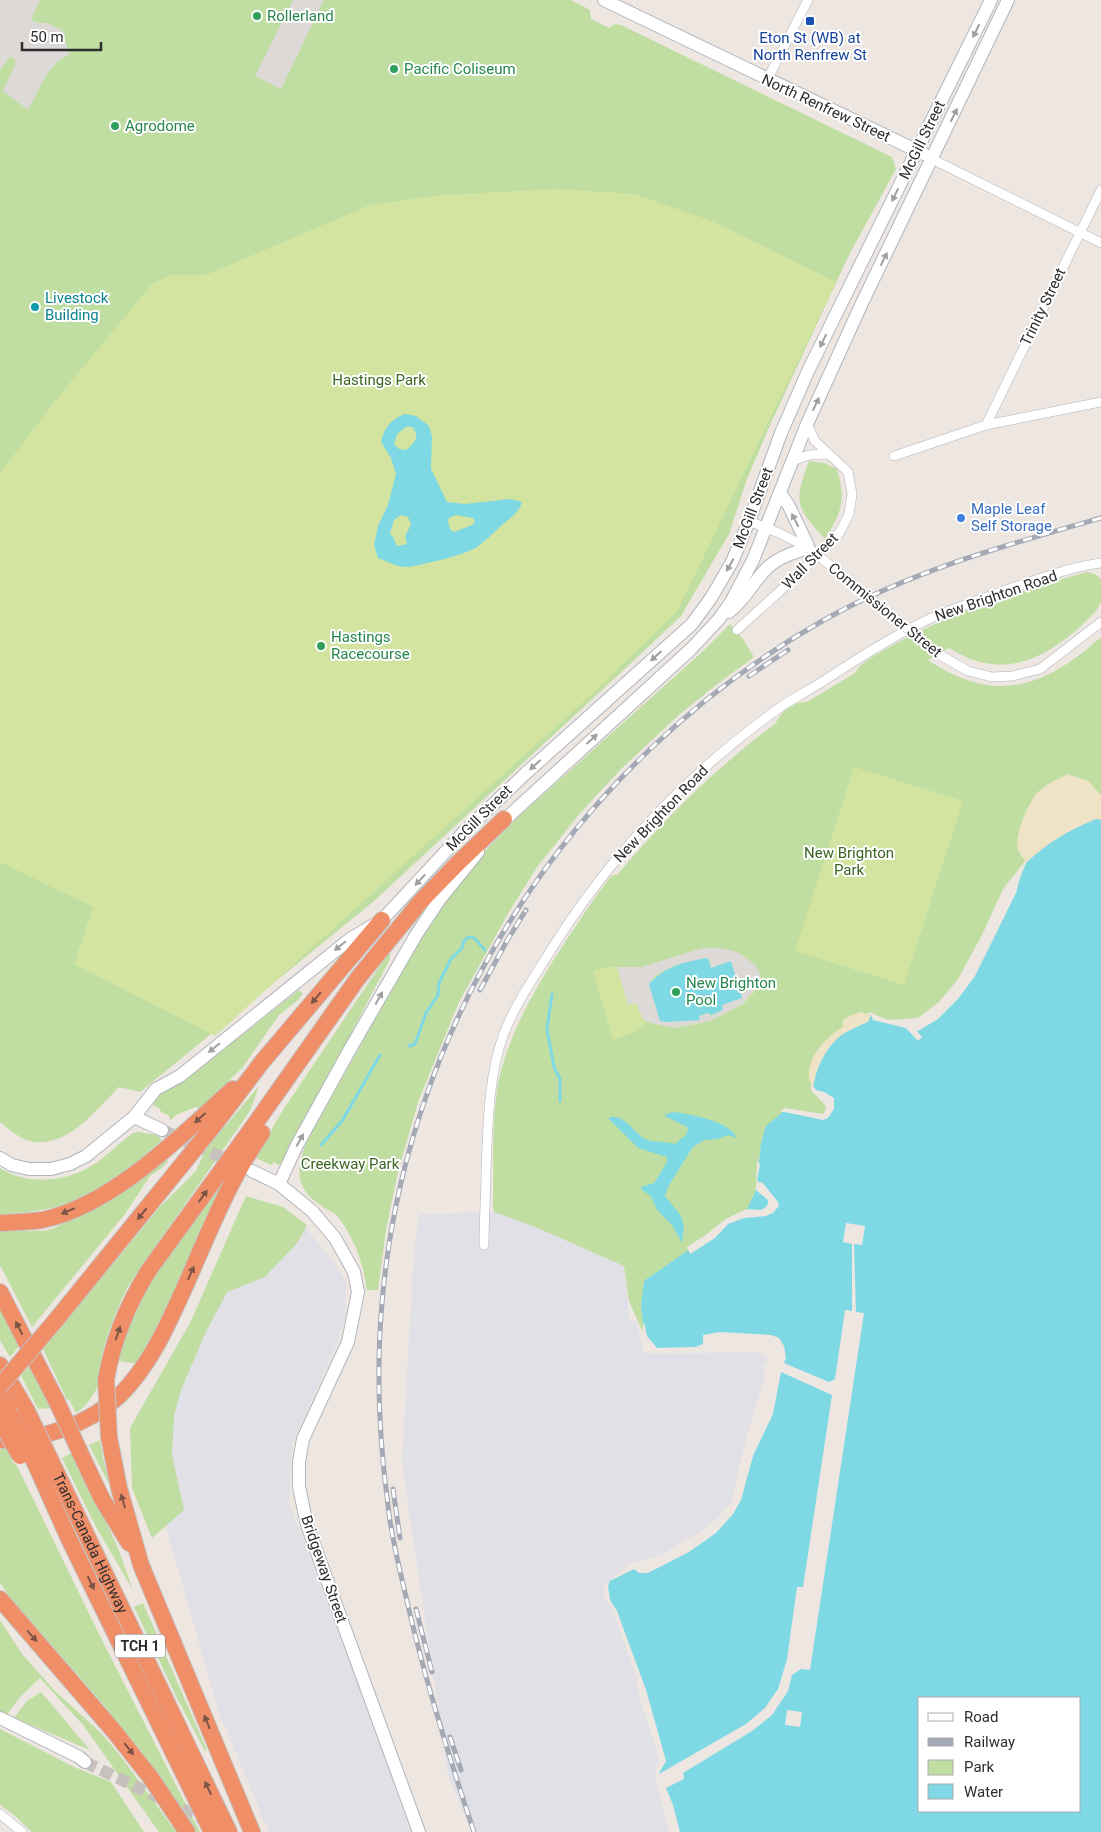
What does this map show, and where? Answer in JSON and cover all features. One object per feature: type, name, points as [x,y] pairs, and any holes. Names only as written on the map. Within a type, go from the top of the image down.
[{"type":"highway","points":[[252,1832],[141,1565],[119,1488],[109,1437],[106,1380],[116,1336],[134,1294],[149,1270],[358,978],[421,901],[504,819]]},
{"type":"highway","points":[[0,1386],[215,1124],[262,1062],[382,920]]},
{"type":"highway","points":[[0,1440],[27,1438],[50,1433],[77,1423],[119,1396],[152,1356],[237,1173],[255,1142],[311,1061],[358,978]]},
{"type":"highway","points":[[0,1223],[42,1220],[64,1214],[99,1197],[130,1178],[262,1062]]},
{"type":"highway","points":[[0,1292],[57,1402],[102,1499],[141,1565]]},
{"type":"highway","name":"Trans-Canada Highway","points":[[0,1365],[26,1409],[37,1463],[69,1539],[212,1832]]},
{"type":"highway","name":"Trans-Canada Highway","points":[[0,1397],[4,1416],[37,1463],[229,1832]]},
{"type":"highway","points":[[0,1599],[113,1730],[151,1778],[187,1832]]},
{"type":"main road","name":"McGill Street","points":[[134,1117],[156,1089],[180,1076],[350,939],[382,920],[470,827],[525,774],[692,624],[711,598],[732,562],[750,521],[782,432],[809,369],[991,0]]},
{"type":"main road","name":"McGill Street","points":[[279,1184],[300,1139],[416,935],[440,899],[504,819],[692,649],[719,619],[743,580],[767,528],[807,424],[862,303],[1008,0]]},
{"type":"main road","name":"North Renfrew Street","points":[[609,1],[767,80],[932,159]]},
{"type":"main road","points":[[719,619],[738,605],[772,564],[784,556],[809,548],[789,506],[780,493]]},
{"type":"main road","points":[[0,1158],[29,1169],[51,1170],[86,1156],[134,1117],[162,1130]]},
{"type":"main road","name":"Bridgeway Street","points":[[252,1171],[279,1184],[312,1211],[335,1238],[354,1272],[358,1292],[348,1342],[304,1439],[299,1462],[299,1487],[307,1525],[419,1832]]},
{"type":"main road","points":[[0,1718],[79,1757],[85,1762]]},
{"type":"street","points":[[767,80],[808,0]]},
{"type":"street","name":"North Renfrew Street","points":[[932,159],[1101,243]]},
{"type":"street","name":"Trinity Street","points":[[986,425],[1101,190]]},
{"type":"street","points":[[894,456],[986,425],[1101,402]]},
{"type":"street","name":"Wall Street","points":[[737,630],[802,570],[840,532],[845,523],[851,504],[851,483],[848,472],[840,462],[828,454],[815,440],[807,424]]},
{"type":"street","points":[[792,461],[809,455],[828,454]]},
{"type":"street","name":"Commissioner Street","points":[[750,521],[809,548],[938,654],[968,671],[992,677],[1013,676],[1040,669],[1101,622]]},
{"type":"street","name":"New Brighton Road","points":[[484,1245],[490,1093],[504,1034],[532,981],[562,932],[589,893],[638,833],[706,766],[751,729],[784,704],[891,639],[929,619],[1001,592],[1101,563]]},
{"type":"street","points":[[0,1814],[22,1832]]},
{"type":"shaded area","points":[[0,0],[40,0],[31,20],[47,23],[62,30],[69,54],[57,62],[46,75],[28,110],[3,91],[16,62],[11,56],[0,70]]},
{"type":"shaded area","points":[[293,0],[324,0],[281,89],[255,76]]},
{"type":"shaded area","points":[[703,948],[720,948],[737,952],[754,964],[761,978],[760,983],[743,1004],[710,1021],[674,1028],[647,1022],[643,1019],[636,1003],[628,1005],[617,967],[641,967]],"holes":[[[708,958],[723,1010],[711,1015],[708,1013],[699,1016],[649,984],[656,975],[671,967]]]},
{"type":"shaded area","points":[[253,1205],[299,1221],[336,1264],[346,1282],[345,1320],[335,1348],[292,1444],[289,1504],[340,1632],[412,1832],[269,1832],[218,1710],[143,1445]]},
{"type":"shaded area","points":[[494,1212],[533,1226],[624,1266],[630,1322],[636,1320],[646,1354],[757,1352],[829,1382],[832,1394],[763,1365],[766,1375],[733,1499],[720,1517],[615,1612],[640,1683],[662,1759],[672,1832],[472,1832],[448,1775],[402,1462],[414,1255],[419,1214]]},
{"type":"green space","name":"Hastings Racecourse","points":[[0,0],[571,0],[590,10],[591,19],[609,28],[615,24],[621,25],[892,157],[896,169],[848,257],[770,425],[747,479],[729,534],[681,616],[374,901],[140,1092],[119,1087],[81,1125],[59,1138],[46,1142],[33,1142],[24,1139],[0,1122]]},
{"type":"green space","name":"Hastings Racecourse","points":[[558,189],[634,194],[712,221],[836,282],[678,610],[605,682],[215,1036],[74,964],[93,907],[0,862],[0,473],[55,401],[152,284],[170,275],[206,275],[370,205],[441,195]]},
{"type":"green space","points":[[809,461],[824,463],[837,469],[840,480],[841,506],[825,539],[808,519],[800,504],[801,486]]},
{"type":"green space","name":"New Brighton Park","points":[[1087,572],[1095,574],[1101,579],[1101,602],[1095,612],[1081,626],[1051,649],[1029,660],[1017,663],[992,664],[975,661],[949,648],[928,660],[952,674],[975,683],[997,686],[1018,684],[1039,679],[1059,668],[1101,637],[1101,820],[941,1004],[825,1100],[828,1113],[761,1143],[756,1190],[747,1209],[644,1322],[642,1331],[629,1301],[624,1266],[533,1226],[494,1212],[494,1130],[498,1085],[518,1024],[549,967],[611,876],[618,874],[654,833],[712,775],[776,723],[789,708],[798,703],[807,702],[855,673],[860,666],[870,659],[905,638],[930,626],[1007,596]]},
{"type":"green space","name":"Creekway Park","points":[[730,624],[743,639],[754,657],[680,714],[621,769],[581,812],[537,867],[509,912],[459,1002],[418,1102],[398,1172],[386,1230],[378,1290],[367,1290],[358,1252],[345,1226],[336,1214],[314,1200],[302,1186],[299,1170],[300,1161],[307,1141],[428,925],[476,860],[517,818],[701,653]]},
{"type":"green space","points":[[854,767],[963,801],[904,985],[795,951]]},
{"type":"green space","name":"New Brighton Pool","points":[[703,948],[728,950],[750,961],[759,972],[760,983],[754,993],[744,1003],[717,1018],[676,1027],[647,1022],[635,1032],[613,1040],[593,971],[608,967],[641,967]]},
{"type":"green space","points":[[390,951],[390,959],[288,1154],[279,1165],[274,1162],[271,1165],[256,1158],[285,1107]]},
{"type":"green space","points":[[299,990],[303,994],[279,1015],[243,1067],[200,1109],[196,1107],[176,1115],[171,1120],[168,1115],[153,1105],[160,1092],[190,1076]]},
{"type":"green space","points":[[259,1086],[250,1111],[128,1286],[104,1346],[98,1386],[89,1401],[76,1413],[69,1399],[67,1400],[43,1349],[159,1208],[196,1171],[206,1149]]},
{"type":"green space","points":[[133,1133],[157,1135],[162,1140],[123,1174],[103,1187],[75,1200],[47,1209],[0,1214],[0,1168],[23,1178],[47,1180],[71,1175],[93,1165]]},
{"type":"green space","points":[[165,1157],[168,1161],[162,1168],[150,1176],[125,1214],[32,1327],[0,1265],[0,1230],[44,1231],[55,1228]]},
{"type":"green space","points":[[233,1165],[166,1316],[139,1364],[118,1361],[130,1321],[147,1288]]},
{"type":"green space","points":[[246,1196],[283,1207],[307,1225],[298,1242],[265,1277],[227,1292],[205,1334],[181,1390],[174,1416],[172,1455],[184,1510],[152,1538],[132,1488],[130,1428],[190,1323]]},
{"type":"green space","points":[[0,1306],[20,1345],[10,1357],[0,1340]]},
{"type":"green space","points":[[30,1365],[52,1408],[38,1409],[21,1375]]},
{"type":"green space","points":[[100,1440],[103,1458],[110,1486],[89,1445]]},
{"type":"green space","points":[[0,1446],[5,1446],[13,1463],[16,1464],[103,1642],[200,1832],[195,1832],[141,1751],[103,1704],[13,1601],[0,1583]]},
{"type":"green space","points":[[74,1452],[118,1548],[133,1590],[96,1527],[62,1458]]},
{"type":"green space","points":[[143,1603],[206,1748],[206,1753],[176,1696],[134,1607]]},
{"type":"green space","points":[[0,1620],[22,1654],[55,1691],[102,1734],[122,1758],[176,1832],[159,1832],[83,1725],[40,1678],[20,1697],[6,1716],[0,1713]]},
{"type":"green space","points":[[41,1692],[90,1750],[14,1718],[27,1701]]},
{"type":"green space","points":[[0,1729],[74,1767],[111,1782],[144,1832],[32,1832],[0,1805]]},
{"type":"sand","points":[[1068,774],[1088,781],[1101,795],[1101,862],[1026,863],[1018,850],[1017,844],[1026,811],[1041,789]]},
{"type":"sand","points":[[861,1012],[871,1015],[873,1020],[816,1090],[809,1077],[809,1069],[819,1048],[843,1027],[843,1020]]},
{"type":"water","points":[[405,414],[416,416],[429,426],[432,436],[431,469],[447,502],[465,504],[511,499],[522,502],[515,514],[472,550],[407,567],[378,558],[374,545],[378,526],[388,505],[396,474],[391,458],[381,442],[384,432],[389,425]],"holes":[[[406,427],[412,427],[415,430],[416,437],[412,445],[406,450],[399,449],[394,444],[397,434]],[[401,515],[408,517],[411,525],[405,536],[407,544],[397,546],[390,534],[394,520]],[[456,515],[473,518],[475,522],[454,532],[450,529],[449,518]]]},
{"type":"water","points":[[1096,819],[1101,820],[1101,1832],[672,1832],[657,1773],[662,1762],[640,1683],[615,1612],[608,1601],[608,1582],[630,1566],[662,1557],[703,1531],[730,1506],[750,1437],[770,1356],[764,1348],[728,1342],[684,1350],[659,1349],[647,1341],[644,1331],[641,1306],[644,1281],[747,1209],[756,1190],[761,1143],[766,1126],[784,1111],[819,1116],[828,1113],[825,1100],[813,1089],[821,1062],[828,1049],[837,1039],[847,1031],[868,1022],[871,1015],[888,1023],[919,1021],[941,1004],[960,980],[1026,863],[1067,833]]},
{"type":"water","points":[[708,958],[711,968],[731,961],[742,998],[722,1005],[723,1010],[711,1015],[708,1013],[699,1016],[700,1020],[660,1021],[649,984],[668,969]]},
{"type":"water","points":[[674,1112],[709,1119],[726,1127],[737,1138],[728,1135],[718,1139],[704,1140],[692,1148],[668,1187],[665,1196],[681,1216],[684,1226],[682,1243],[672,1225],[657,1210],[651,1196],[642,1190],[641,1187],[654,1183],[667,1162],[667,1157],[638,1148],[608,1118],[620,1118],[648,1140],[675,1144],[686,1135],[688,1130],[687,1127],[665,1116]]},
{"type":"pier","points":[[1025,861],[1026,863],[1016,893],[975,976],[958,999],[938,1019],[918,1031],[916,1030],[922,1037],[918,1041],[906,1028],[873,1020],[871,1015],[868,1014],[869,1012],[888,1020],[918,1018],[939,1002],[958,979],[983,933],[1003,889]]},
{"type":"pier","points":[[811,1083],[816,1090],[834,1098],[834,1109],[828,1118],[823,1120],[780,1111],[785,1108],[823,1114],[826,1109],[825,1105],[811,1090]]},
{"type":"pier","points":[[757,1161],[760,1164],[757,1180],[760,1183],[762,1182],[779,1206],[773,1213],[766,1216],[744,1218],[728,1224],[715,1238],[690,1254],[687,1247],[726,1219],[747,1209],[761,1210],[766,1207],[768,1200],[756,1190]]},
{"type":"pier","points":[[846,1223],[865,1226],[862,1245],[854,1244],[856,1312],[864,1313],[810,1670],[801,1669],[792,1675],[788,1691],[772,1715],[752,1731],[683,1773],[684,1779],[666,1788],[673,1805],[680,1832],[669,1832],[655,1777],[659,1760],[657,1751],[639,1696],[636,1676],[612,1608],[605,1599],[603,1587],[629,1564],[661,1555],[706,1528],[731,1502],[746,1439],[763,1382],[768,1356],[759,1349],[728,1345],[700,1347],[680,1352],[654,1350],[645,1342],[642,1331],[644,1322],[647,1336],[657,1348],[695,1347],[703,1344],[703,1335],[720,1332],[771,1335],[779,1338],[784,1346],[786,1358],[784,1363],[829,1382],[835,1379],[845,1310],[852,1311],[852,1244],[843,1242]],"holes":[[[781,1372],[832,1395],[803,1587],[797,1587],[787,1659],[778,1689],[765,1708],[746,1724],[659,1774],[666,1761],[646,1690],[617,1611],[610,1600],[608,1586],[610,1581],[634,1569],[639,1573],[648,1573],[689,1552],[716,1533],[733,1514],[741,1500],[753,1456],[773,1414]]]},
{"type":"pier","points":[[787,1710],[802,1712],[800,1727],[785,1725]]},
{"type":"waterway","points":[[409,1046],[415,1044],[426,1013],[438,995],[439,983],[451,959],[462,948],[464,941],[468,937],[474,938],[485,950]]},
{"type":"waterway","points":[[552,994],[547,1029],[554,1067],[560,1079],[560,1101]]},
{"type":"waterway","points":[[321,1145],[342,1121],[380,1055]]},
{"type":"tunnel","points":[[162,1130],[236,1164]]},
{"type":"tunnel","points":[[85,1762],[209,1822]]},
{"type":"railway","points":[[474,1832],[429,1686],[413,1627],[396,1551],[389,1517],[382,1455],[379,1404],[379,1353],[382,1303],[398,1198],[426,1096],[467,999],[519,907],[581,822],[654,746],[735,678],[824,620],[891,587],[995,549],[1101,518]]},
{"type":"railway","points":[[749,676],[788,650]]},
{"type":"railway","points":[[480,990],[526,910]]},
{"type":"railway","points":[[393,1489],[400,1538]]},
{"type":"railway","points":[[416,1609],[432,1672]]},
{"type":"railway","points":[[450,1737],[461,1770]]},
{"type":"place","name":"Rollerland","points":[[257,16]]},
{"type":"place","name":"Eton St (WB) at North Renfrew St","points":[[810,21]]},
{"type":"place","name":"Pacific Coliseum","points":[[394,69]]},
{"type":"place","name":"Agrodome","points":[[115,126]]},
{"type":"place","name":"Livestock Building","points":[[35,307]]},
{"type":"place","name":"Maple Leaf Self Storage","points":[[961,518]]},
{"type":"place","name":"Hastings Racecourse","points":[[321,646]]},
{"type":"place","name":"New Brighton Pool","points":[[676,992]]},
{"type":"park label","name":"Hastings Park","points":[[379,380]]}]
